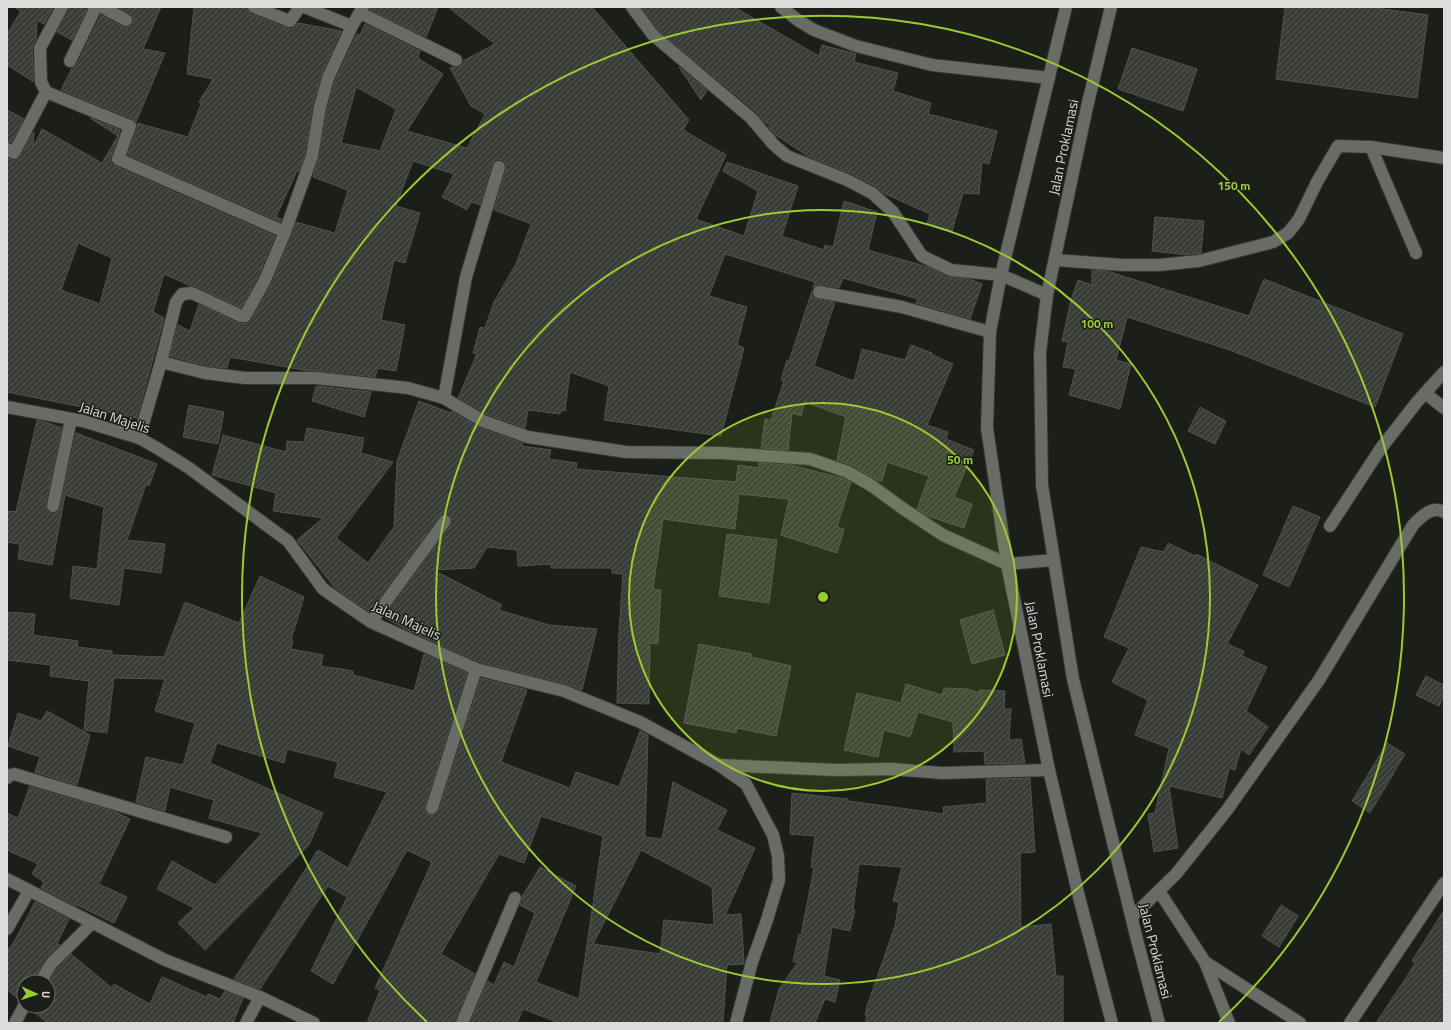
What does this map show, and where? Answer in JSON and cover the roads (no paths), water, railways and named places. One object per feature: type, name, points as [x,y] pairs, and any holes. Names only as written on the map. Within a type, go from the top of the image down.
[{"type":"street","points":[[62,7],[40,48],[41,82],[46,92],[130,126],[118,160],[285,232]]},
{"type":"street","points":[[70,60],[96,7]]},
{"type":"street","points":[[102,7],[126,20]]},
{"type":"street","points":[[254,7],[290,20],[300,7]]},
{"type":"street","points":[[304,7],[352,26]]},
{"type":"street","points":[[632,7],[653,35],[751,118],[787,156],[847,180],[872,193],[893,212],[922,256],[951,270],[1001,275],[1047,295]]},
{"type":"street","points":[[781,7],[798,21],[814,30],[856,46],[932,65],[1049,78]]},
{"type":"street","name":"Jalan Proklamasi","points":[[1066,7],[1001,275],[990,332],[987,428],[1008,564],[1049,770],[1080,901],[1112,1023]]},
{"type":"street","name":"Jalan Proklamasi","points":[[1111,7],[1087,107],[1047,295],[1040,353],[1042,485],[1073,680],[1132,917],[1136,940],[1159,1023]]},
{"type":"street","points":[[139,438],[161,362],[176,302],[179,297],[182,294],[192,293],[241,316],[245,316],[264,280],[285,232],[312,156],[320,107],[328,78],[361,10],[456,60]]},
{"type":"street","points":[[7,149],[14,153],[46,92]]},
{"type":"street","points":[[1055,260],[1123,265],[1159,265],[1199,261],[1273,242],[1288,233],[1299,219],[1317,182],[1338,146],[1371,147],[1444,158]]},
{"type":"street","points":[[1371,147],[1416,253]]},
{"type":"street","points":[[444,398],[466,277],[498,167]]},
{"type":"street","points":[[819,292],[902,307],[990,332]]},
{"type":"street","points":[[161,362],[205,373],[245,378],[316,378],[408,388],[444,398],[483,421],[528,437],[626,452],[722,453],[810,459],[848,472],[872,486],[943,535],[1008,564],[1054,560]]},
{"type":"street","points":[[1330,526],[1381,448],[1444,372]]},
{"type":"street","points":[[1425,394],[1444,408]]},
{"type":"street","name":"Jalan Majelis","points":[[7,406],[83,421],[139,438],[189,468],[288,541],[323,589],[371,622],[476,669],[564,691],[640,722],[719,765],[746,784],[772,835],[778,856],[779,880],[752,962],[736,1023]]},
{"type":"street","points":[[53,506],[71,419]]},
{"type":"street","points":[[1132,917],[1176,874],[1227,810],[1320,680],[1413,525],[1426,512],[1440,510],[1444,512]]},
{"type":"street","points":[[371,622],[445,521]]},
{"type":"street","points":[[432,808],[476,669]]},
{"type":"street","points":[[719,765],[836,770],[891,769],[942,773],[1049,770]]},
{"type":"street","points":[[7,778],[14,774],[226,837]]},
{"type":"street","points":[[7,880],[166,960],[260,997],[314,1023]]},
{"type":"street","points":[[1350,1023],[1444,883]]},
{"type":"street","points":[[7,929],[28,891]]},
{"type":"street","points":[[1159,891],[1205,962],[1229,1023]]},
{"type":"street","points":[[462,1023],[516,898]]},
{"type":"street","points":[[45,974],[52,963],[92,923]]},
{"type":"street","points":[[1205,962],[1300,1023]]},
{"type":"street","points":[[246,1023],[260,997]]},
{"type":"street","points":[[15,1023],[20,1014]]}]
